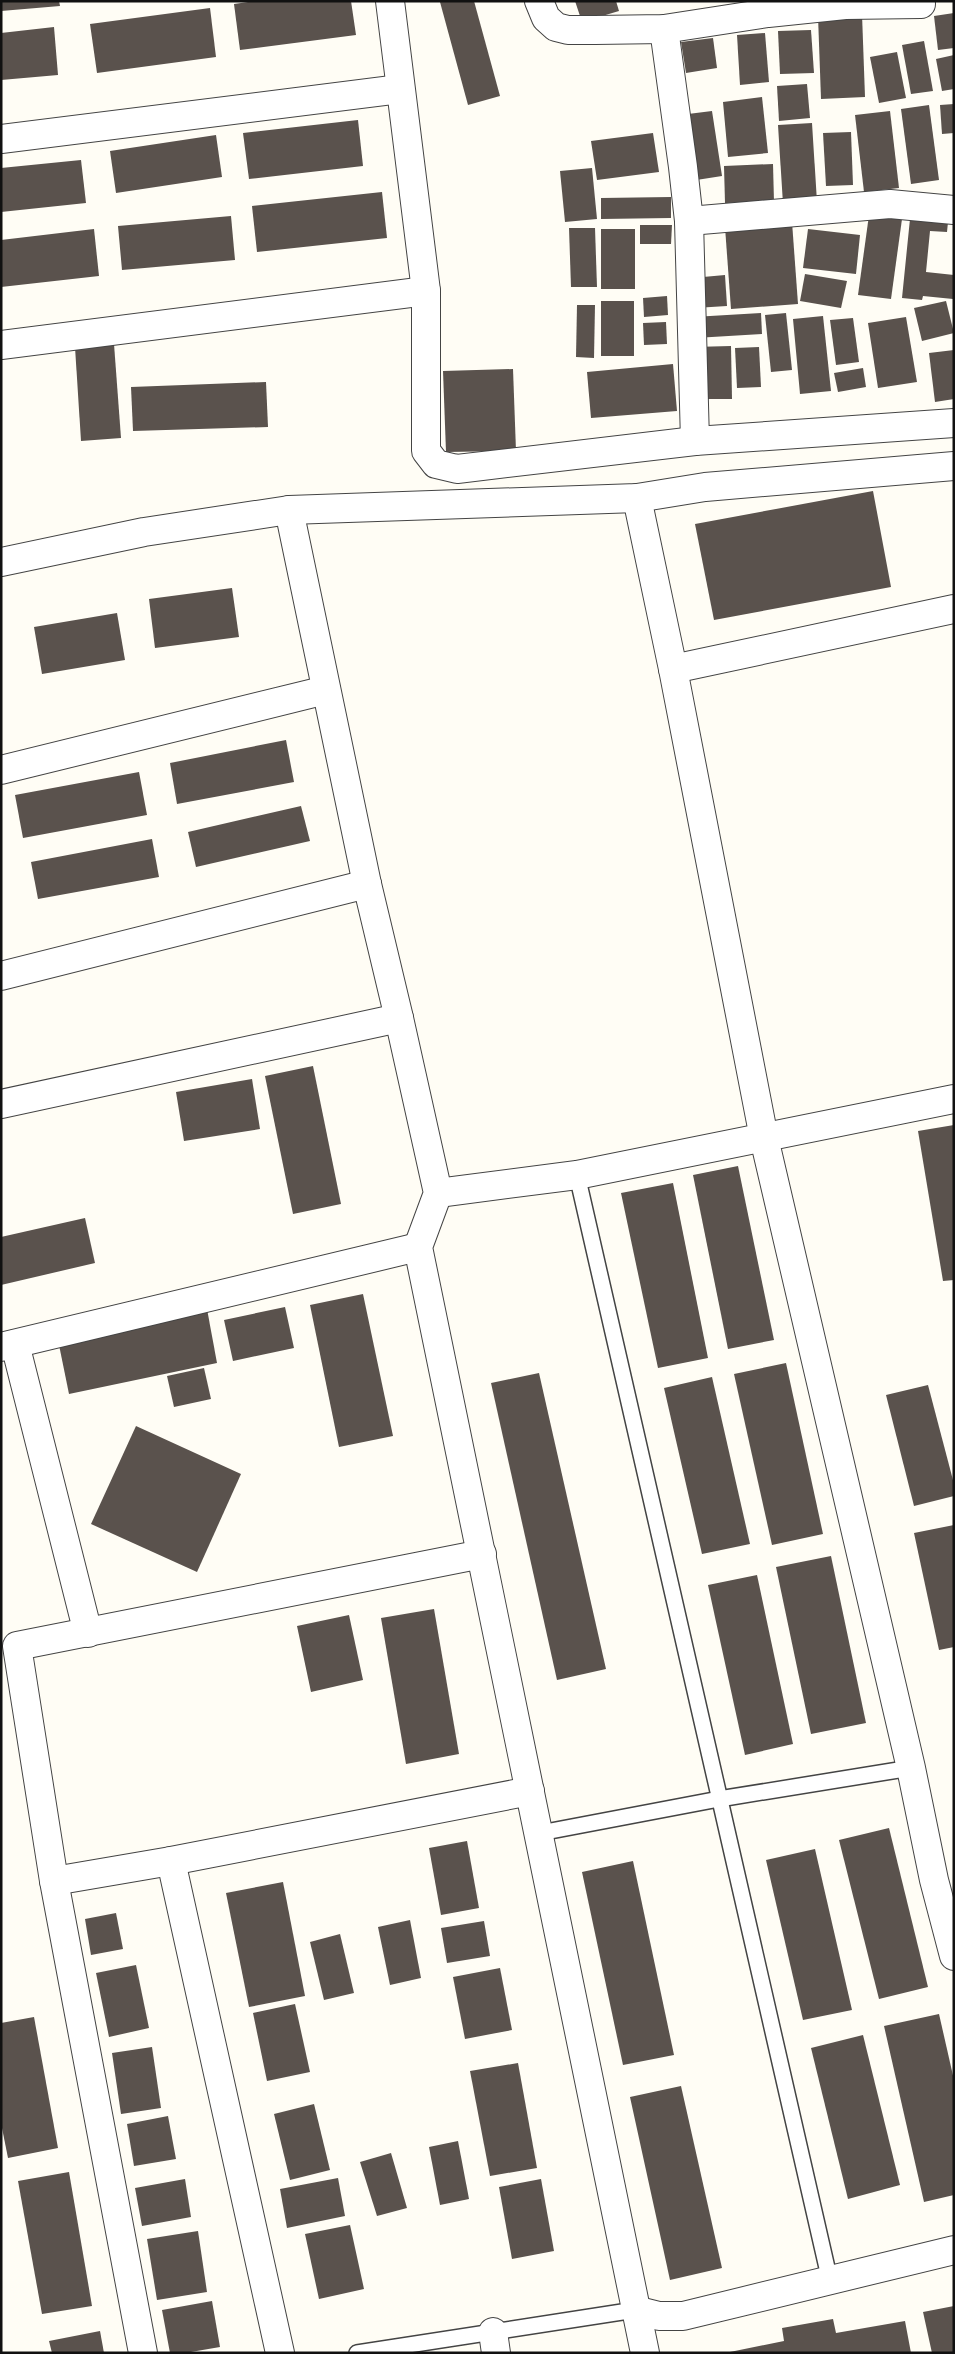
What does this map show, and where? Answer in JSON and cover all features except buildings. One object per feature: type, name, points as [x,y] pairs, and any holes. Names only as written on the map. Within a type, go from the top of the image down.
[{"type":"street","points":[[390,1],[426,291],[426,451],[436,464],[457,468],[695,441],[954,423]]},
{"type":"street","points":[[539,1],[546,18],[560,29],[595,30],[664,29],[768,13],[826,7],[921,4]]},
{"type":"street","points":[[664,29],[689,221],[695,441]]},
{"type":"street","points":[[1,138],[400,89]]},
{"type":"street","points":[[689,221],[890,204],[954,210]]},
{"type":"street","points":[[1,345],[426,291]]},
{"type":"street","points":[[1,562],[144,532],[289,510],[637,498],[705,487],[954,466]]},
{"type":"street","points":[[637,498],[673,669],[764,1138],[911,1768],[934,1880],[954,1956]]},
{"type":"street","points":[[289,510],[367,884],[438,1193],[418,1247],[540,1833],[645,2353]]},
{"type":"street","points":[[673,669],[954,609]]},
{"type":"street","points":[[1,770],[326,690]]},
{"type":"street","points":[[1,976],[367,884]]},
{"type":"street","points":[[1,1104],[399,1018]]},
{"type":"street","points":[[438,1193],[577,1175],[954,1099]]},
{"type":"street","points":[[88,1633],[8,1345],[418,1247]]},
{"type":"street","points":[[143,2353],[9,1647],[88,1633],[482,1554]]},
{"type":"street","points":[[54,1881],[171,1861],[530,1791]]},
{"type":"street","points":[[171,1861],[280,2353]]},
{"type":"street","points":[[636,2310],[659,2316],[683,2316],[954,2250]]},
{"type":"lane","points":[[577,1175],[830,2281]]},
{"type":"lane","points":[[540,1833],[719,1799],[911,1768]]},
{"type":"lane","points":[[357,2353],[494,2343],[636,2310]]}]
